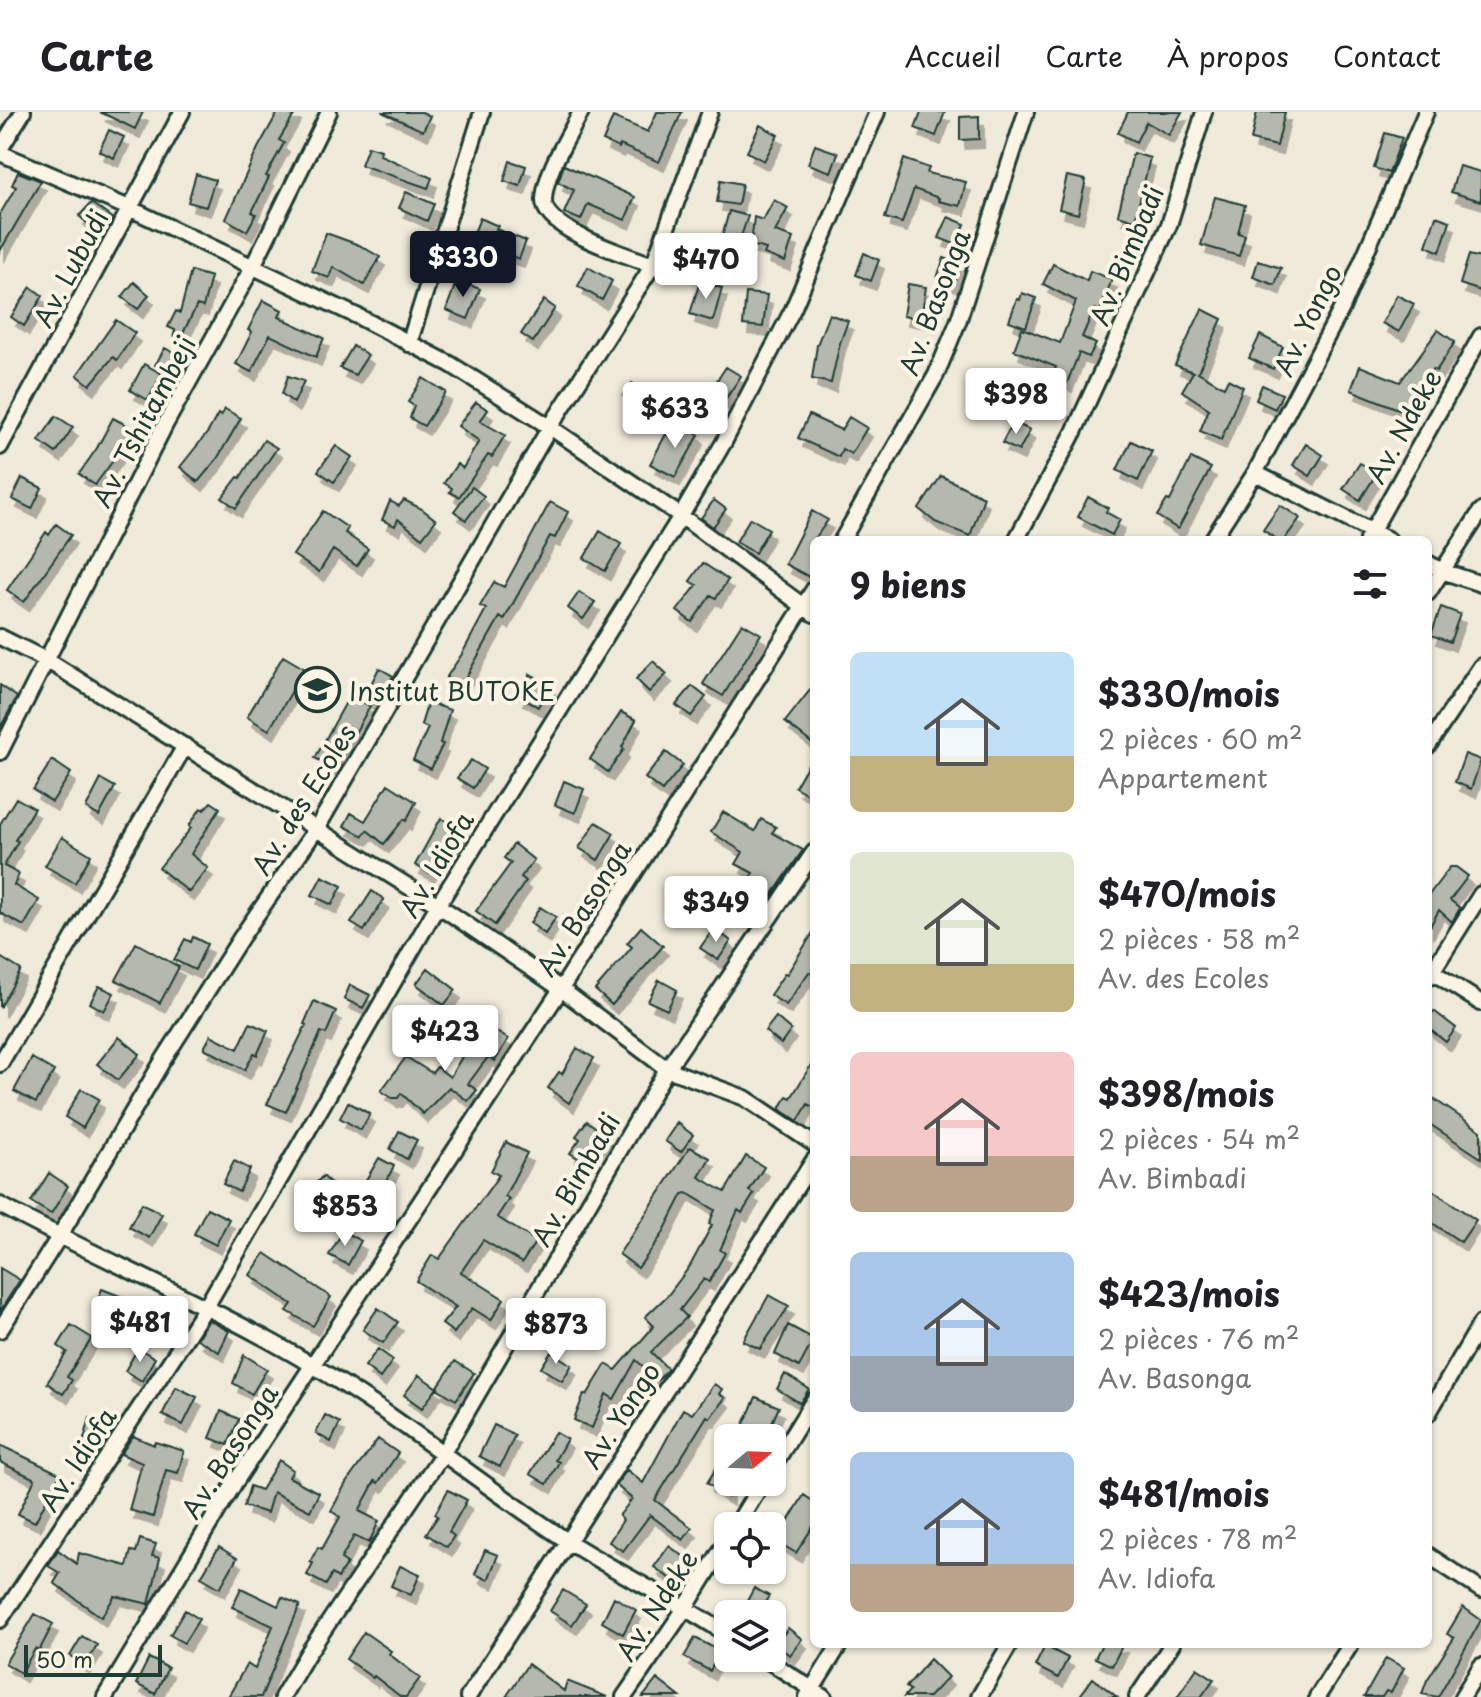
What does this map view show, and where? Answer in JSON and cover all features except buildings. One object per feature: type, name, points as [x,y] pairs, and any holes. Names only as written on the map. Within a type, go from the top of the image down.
[{"type":"street","points":[[23,112],[0,151],[129,208],[359,317],[450,364],[681,516],[809,611]]},
{"type":"street","name":"Av. Lubudi","points":[[0,447],[182,112]]},
{"type":"street","name":"Av. Tshitambeji","points":[[0,752],[165,425],[252,268],[329,112]]},
{"type":"street","points":[[409,344],[482,112]]},
{"type":"street","points":[[581,112],[551,175],[545,207],[554,219],[585,240],[653,265]]},
{"type":"street","name":"Av. des Ecoles","points":[[0,1330],[162,1062],[242,936],[317,828],[550,427],[653,265],[710,112]]},
{"type":"street","name":"Av. Idiofa","points":[[0,1620],[206,1307],[438,905],[681,516],[724,442],[793,309],[877,112]]},
{"type":"street","name":"Av. Basonga","points":[[844,536],[936,375],[958,322],[1026,112]]},
{"type":"street","name":"Av. Bimbadi","points":[[1018,536],[1074,432],[1169,225],[1204,112]]},
{"type":"street","name":"Av. Yongo","points":[[1215,536],[1255,473],[1342,308],[1426,112]]},
{"type":"street","name":"Av. Ndeke","points":[[1369,535],[1481,336]]},
{"type":"street","points":[[1255,473],[1369,535]]},
{"type":"street","points":[[1432,587],[1481,511]]},
{"type":"street","points":[[1432,565],[1481,584]]},
{"type":"street","name":"Av. Basonga","points":[[105,1697],[234,1484],[809,611]]},
{"type":"street","points":[[0,637],[48,661],[438,905],[561,989],[667,1069],[745,1098],[810,1141]]},
{"type":"street","points":[[1432,740],[1481,666]]},
{"type":"street","points":[[0,1064],[185,746]]},
{"type":"street","name":"Av. Bimbadi","points":[[282,1697],[308,1653],[443,1453],[667,1069],[810,858]]},
{"type":"street","points":[[1432,968],[1481,894]]},
{"type":"street","points":[[1432,975],[1481,1003]]},
{"type":"street","name":"Av. Yongo","points":[[468,1697],[810,1166]]},
{"type":"street","points":[[0,1205],[59,1237],[206,1307],[313,1365],[567,1541],[714,1626]]},
{"type":"street","points":[[1432,1407],[1481,1323]]},
{"type":"street","points":[[786,1445],[810,1406]]},
{"type":"street","points":[[1432,1558],[1481,1590]]},
{"type":"street","name":"Av. Ndeke","points":[[624,1697],[714,1562]]},
{"type":"street","points":[[783,1672],[814,1694],[838,1648]]},
{"type":"street","points":[[979,1697],[1008,1648]]},
{"type":"street","points":[[1137,1697],[1169,1648]]},
{"type":"street","points":[[1317,1697],[1348,1648]]},
{"type":"street","points":[[1462,1697],[1481,1666]]},
{"type":"place","name":"Institut BUTOKE","points":[[318,690]]}]
